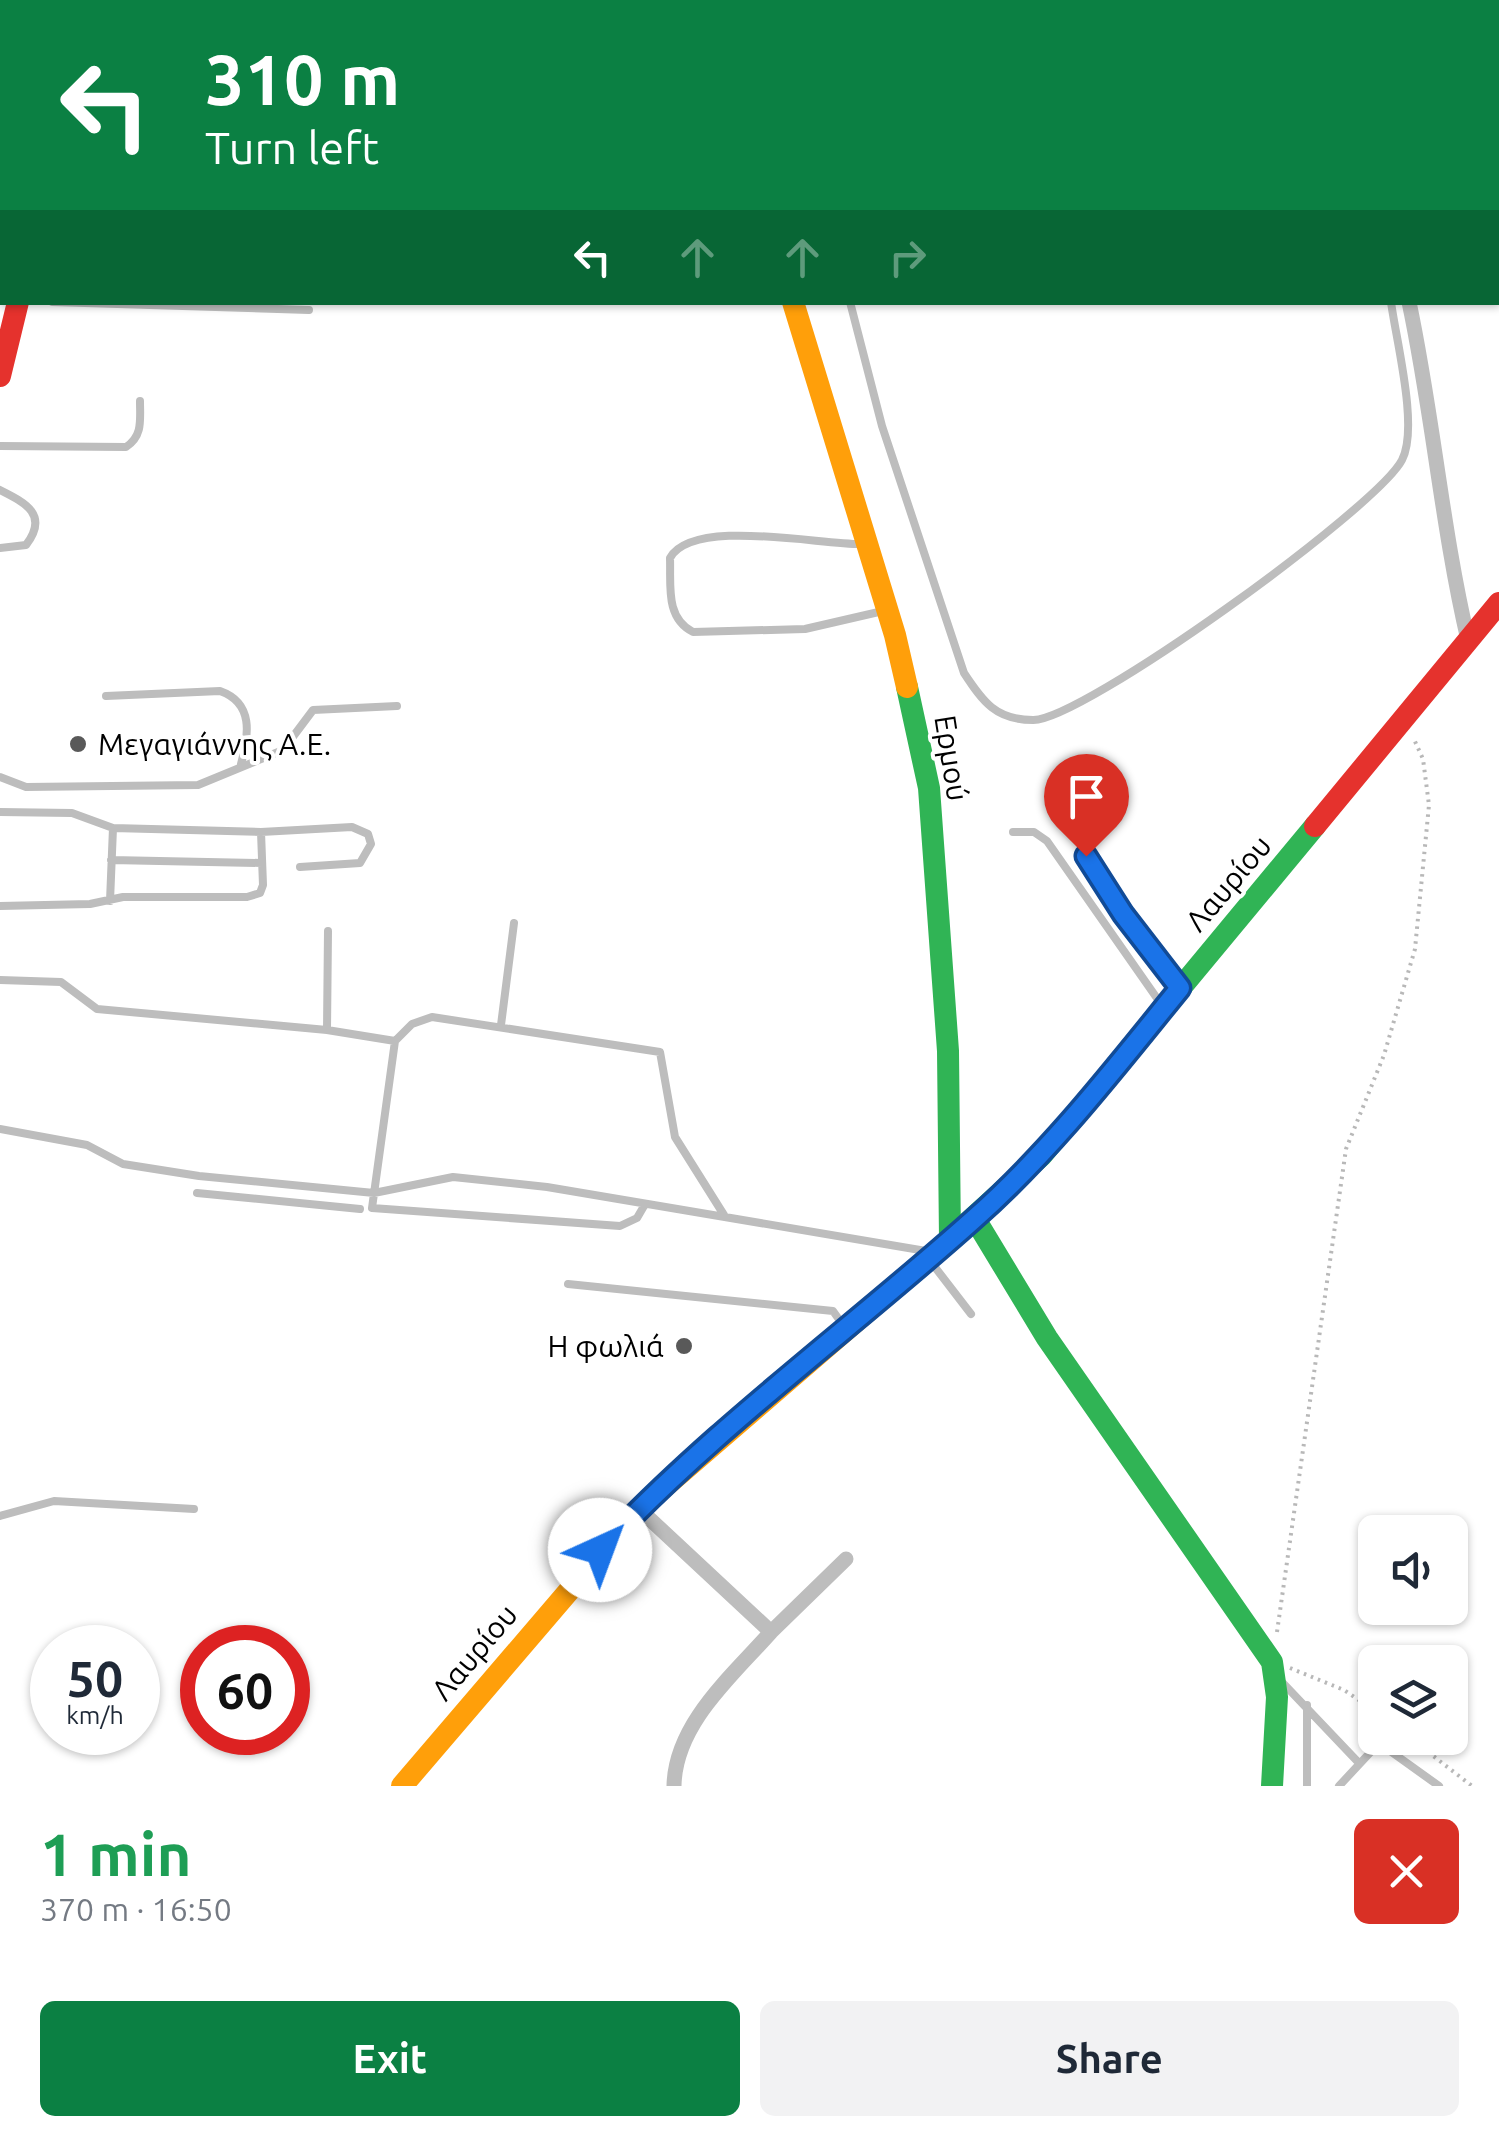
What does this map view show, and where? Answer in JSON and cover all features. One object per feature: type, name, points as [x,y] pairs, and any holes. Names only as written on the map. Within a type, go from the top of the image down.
[{"type":"main road","points":[[0,376],[3,348],[17,305]]},
{"type":"main road","name":"Ερμού","points":[[794,305],[887,609],[930,788],[948,1051],[938,1250]]},
{"type":"main road","name":"Λαυρίου","points":[[402,1786],[505,1660],[639,1509],[975,1218],[1042,1155],[1499,603]]},
{"type":"main road","points":[[975,1218],[1048,1338],[1274,1670],[1272,1786]]},
{"type":"main road","points":[[581,1572],[586,1600]]},
{"type":"main road","points":[[505,1660],[534,1660]]},
{"type":"street","points":[[1411,305],[1450,563],[1468,640]]},
{"type":"street","points":[[639,1509],[771,1632]]},
{"type":"street","points":[[674,1786],[674,1762],[685,1734],[771,1632],[846,1559]]},
{"type":"lane","points":[[149,305],[310,310]]},
{"type":"lane","points":[[851,305],[882,426],[964,673],[986,708],[1007,718],[1038,721],[1094,694],[1279,572],[1380,490],[1404,458],[1409,430],[1391,305]]},
{"type":"lane","points":[[0,446],[126,448],[140,431],[140,401]]},
{"type":"lane","points":[[0,490],[27,501],[36,514],[35,533],[26,545],[0,548]]},
{"type":"lane","points":[[868,544],[748,536],[685,542],[670,558],[671,608],[684,627],[693,632],[805,629],[887,609]]},
{"type":"lane","points":[[106,696],[220,691],[235,696],[244,709],[249,735],[241,764]]},
{"type":"lane","points":[[0,777],[26,787],[198,785],[241,764],[283,750],[313,710],[397,706]]},
{"type":"lane","points":[[0,812],[72,813],[113,828],[262,832],[352,826],[368,834],[371,844],[360,863],[300,867]]},
{"type":"lane","points":[[1093,822],[1082,833],[1086,856],[1123,914],[1180,988]]},
{"type":"lane","points":[[110,901],[113,828]]},
{"type":"lane","points":[[0,906],[247,897],[260,893],[262,832]]},
{"type":"lane","points":[[1012,832],[1034,832],[1047,841],[1164,1008]]},
{"type":"lane","points":[[112,860],[262,863]]},
{"type":"lane","points":[[501,1025],[514,923]]},
{"type":"lane","points":[[327,1030],[328,932]]},
{"type":"lane","points":[[0,980],[62,982],[97,1009],[327,1030],[395,1042]]},
{"type":"lane","points":[[644,1206],[637,1218],[620,1226],[372,1208],[395,1042],[412,1024],[432,1017],[660,1052],[675,1137],[724,1214]]},
{"type":"lane","points":[[0,1129],[87,1146],[123,1164],[374,1193],[452,1177],[547,1186],[644,1206],[724,1214],[938,1250],[970,1314]]},
{"type":"lane","points":[[263,1200],[264,1182]]},
{"type":"lane","points":[[198,1193],[360,1208]]},
{"type":"lane","points":[[568,1284],[832,1311],[846,1328]]},
{"type":"lane","points":[[0,1516],[54,1501],[194,1509]]},
{"type":"lane","points":[[1274,1670],[1358,1762]]},
{"type":"lane","points":[[1306,1705],[1308,1786]]},
{"type":"lane","points":[[1339,1786],[1373,1746],[1384,1744],[1439,1786]]},
{"type":"path","points":[[1358,1699],[1344,1690],[1274,1670],[1346,1149],[1384,1054],[1415,949],[1430,805],[1423,759],[1405,719]]},
{"type":"path","points":[[1432,1755],[1472,1786]]},
{"type":"traffic: fast","points":[[907,687],[929,788],[948,1051],[950,1240]]},
{"type":"traffic: fast","points":[[919,1267],[1042,1155],[1315,826]]},
{"type":"traffic: fast","points":[[975,1219],[1047,1338],[1272,1662],[1277,1697],[1272,1786]]},
{"type":"traffic: slow","points":[[794,305],[895,635],[907,687]]},
{"type":"traffic: slow","points":[[402,1786],[639,1509],[919,1267]]},
{"type":"traffic: jam","points":[[0,376],[17,305]]},
{"type":"traffic: jam","points":[[1315,826],[1499,603]]},
{"type":"place","name":"Μεγαγιάννης Α.Ε.","points":[[78,744]]},
{"type":"place","name":"Η φωλιά","points":[[684,1346]]},
{"type":"route","points":[[600,1550],[684,1468],[975,1218],[1042,1155],[1180,988],[1123,914],[1086,856]]}]
